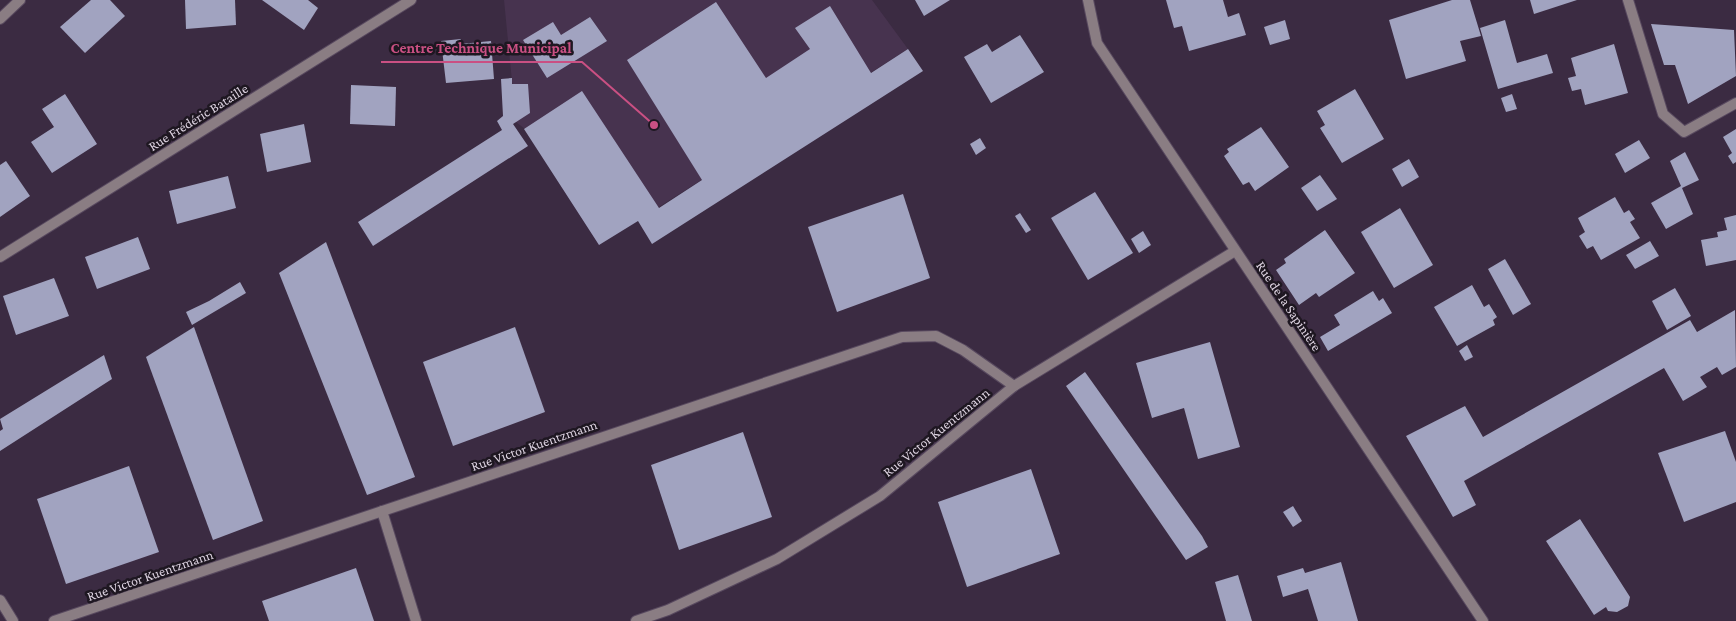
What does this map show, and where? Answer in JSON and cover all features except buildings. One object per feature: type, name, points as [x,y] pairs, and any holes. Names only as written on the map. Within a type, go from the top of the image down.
[{"type":"street","points":[[0,19],[20,0]]},
{"type":"street","name":"Rue Frédéric Bataille","points":[[0,257],[411,0]]},
{"type":"street","name":"Rue de la Sapinière","points":[[1088,0],[1098,43],[1483,621]]},
{"type":"street","points":[[1628,0],[1663,114],[1684,132],[1736,103]]},
{"type":"street","name":"Rue Victor Kuentzmann","points":[[636,621],[668,610],[777,559],[880,496],[1014,386],[1235,251]]},
{"type":"street","name":"Rue Victor Kuentzmann","points":[[54,621],[902,337],[936,336],[963,350],[1014,386]]},
{"type":"street","points":[[382,511],[416,621]]},
{"type":"street","points":[[0,600],[13,621]]},
{"type":"shaded area","points":[[504,0],[872,0],[908,49],[599,245],[525,129],[516,122]]},
{"type":"place","name":"Centre Technique Municipal","points":[[654,125]]}]
